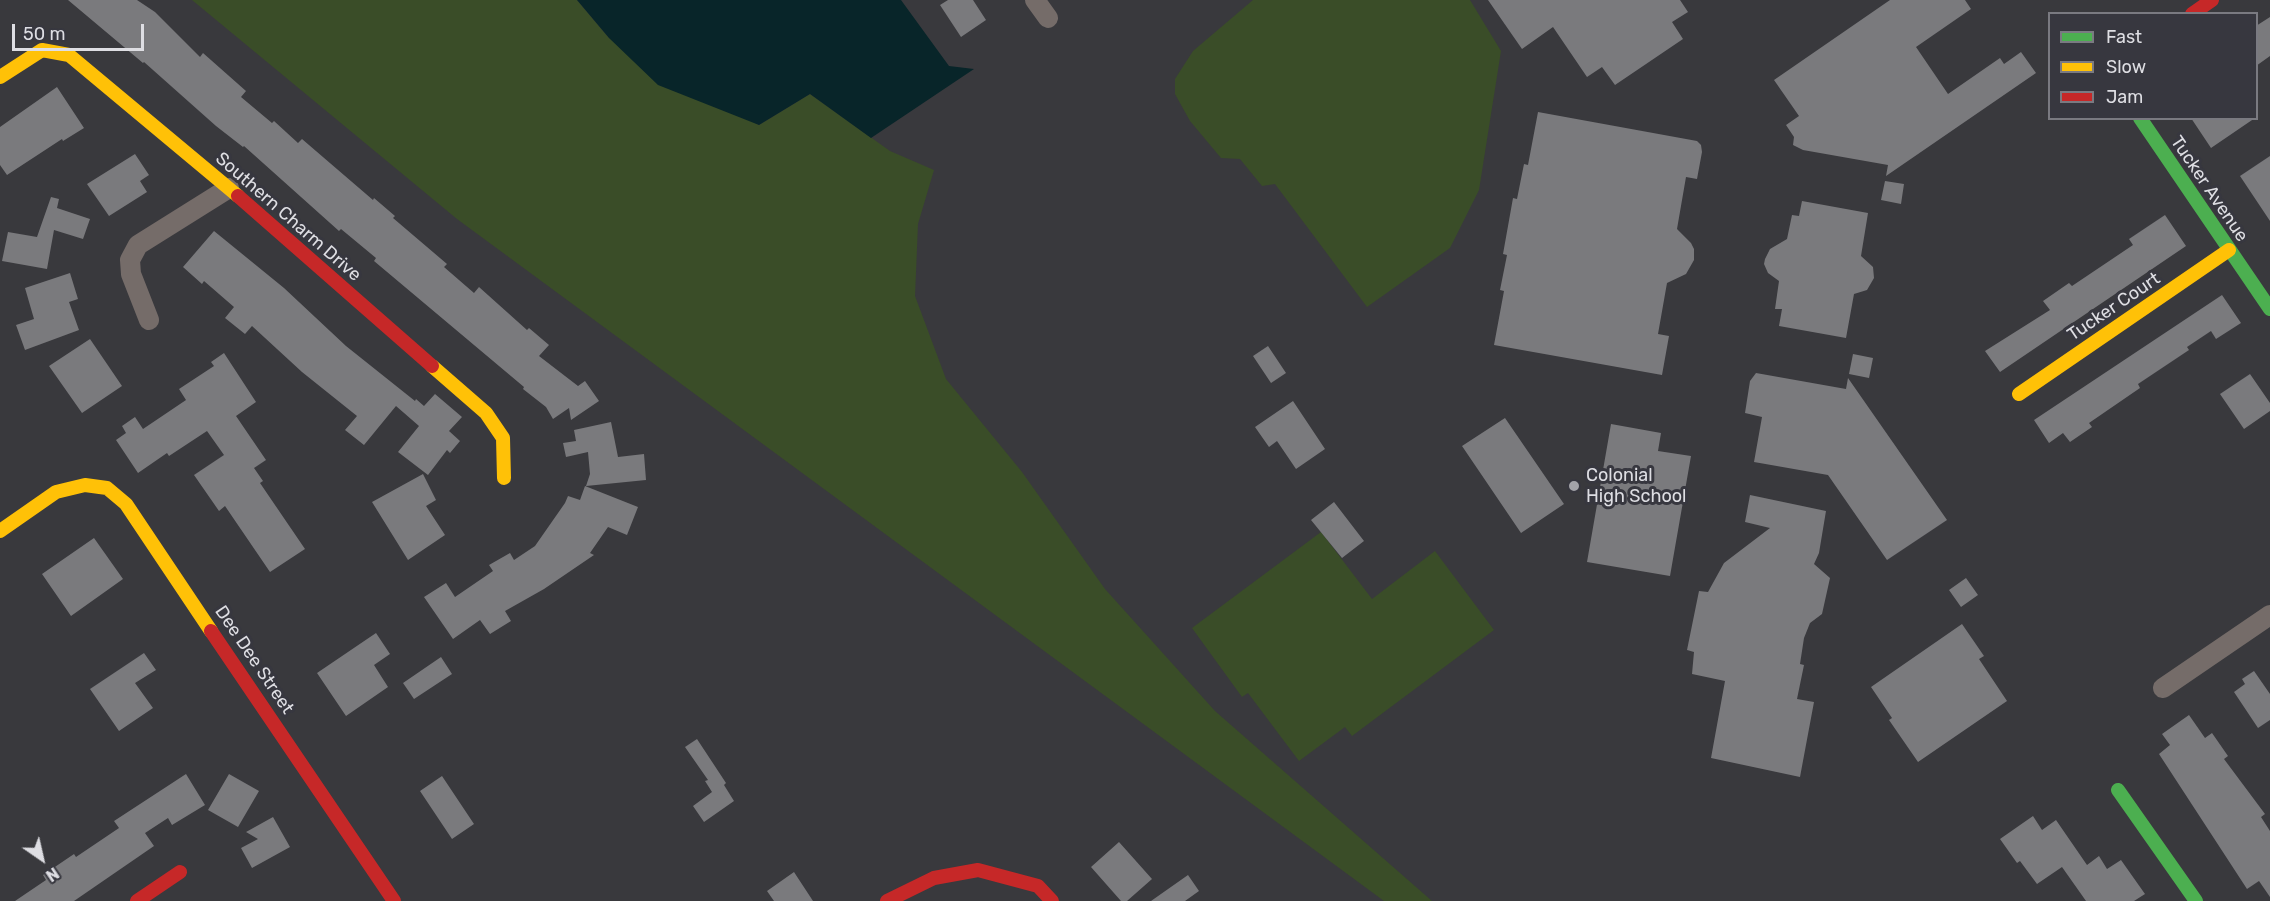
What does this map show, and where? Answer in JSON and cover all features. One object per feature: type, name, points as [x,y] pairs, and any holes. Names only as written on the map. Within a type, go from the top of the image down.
[{"type":"street","points":[[1035,0],[1048,18]]},
{"type":"street","points":[[2195,12],[2212,0]]},
{"type":"street","name":"Southern Charm Drive","points":[[0,77],[42,50],[69,55],[229,188],[486,412],[503,438],[504,478]]},
{"type":"street","name":"Tucker Avenue","points":[[2141,120],[2270,309]]},
{"type":"street","points":[[148,320],[131,274],[130,260],[138,245],[229,188]]},
{"type":"street","name":"Tucker Court","points":[[2019,394],[2229,250]]},
{"type":"street","name":"Dee Dee Street","points":[[0,531],[56,492],[85,485],[107,488],[126,504],[394,901]]},
{"type":"street","points":[[2163,688],[2270,615]]},
{"type":"street","points":[[2118,790],[2196,901]]},
{"type":"street","points":[[887,901],[934,878],[978,870],[1038,886],[1052,901]]},
{"type":"street","points":[[137,901],[180,872]]},
{"type":"green space","points":[[192,0],[577,0],[609,38],[759,125],[810,94],[890,151],[934,170],[918,224],[915,296],[946,379],[1022,472],[1105,589],[1215,711],[1432,901],[1384,901],[457,219]]},
{"type":"green space","points":[[1253,0],[1470,0],[1501,51],[1479,190],[1450,248],[1367,307],[1275,184],[1262,186],[1240,159],[1221,158],[1190,121],[1175,94],[1175,79],[1193,51]]},
{"type":"green space","points":[[1321,532],[1372,599],[1435,551],[1494,630],[1352,736],[1345,727],[1299,761],[1248,693],[1242,697],[1192,628]]},
{"type":"water","points":[[577,0],[901,0],[949,66],[974,69],[871,138],[810,94],[759,125],[658,85],[609,38]]},
{"type":"building","points":[[68,0],[137,0],[155,12],[200,57],[203,53],[246,91],[241,97],[272,123],[274,121],[298,143],[302,139],[373,200],[374,198],[395,216],[393,218],[447,264],[444,267],[474,293],[479,287],[527,330],[529,328],[549,345],[539,356],[578,386],[585,381],[599,401],[571,420],[569,408],[553,419],[546,407],[374,261],[376,258],[341,229],[339,231],[244,146],[216,126],[144,62]]},
{"type":"building","points":[[948,0],[973,0],[986,20],[961,37],[940,5]]},
{"type":"building","points":[[1488,0],[1680,0],[1688,12],[1672,22],[1683,39],[1615,85],[1602,67],[1587,77],[1553,27],[1522,49]]},
{"type":"building","points":[[1890,0],[1965,0],[1971,9],[1916,47],[1948,94],[2000,58],[2004,64],[2021,52],[2036,73],[1886,176],[1888,165],[1803,150],[1793,145],[1794,137],[1786,125],[1799,116],[1774,80]]},
{"type":"building","points":[[2270,17],[2270,56],[2258,65],[2258,25]]},
{"type":"building","points":[[57,87],[84,128],[63,141],[62,139],[7,175],[0,165],[0,127]]},
{"type":"building","points":[[1538,112],[1697,141],[1701,145],[1702,152],[1697,179],[1686,177],[1677,229],[1691,243],[1694,249],[1694,260],[1686,274],[1667,283],[1658,334],[1669,336],[1662,375],[1494,345],[1504,291],[1500,290],[1507,255],[1503,254],[1513,198],[1517,199],[1524,164],[1528,165]]},
{"type":"building","points":[[2192,120],[2252,120],[2211,148]]},
{"type":"building","points":[[135,154],[149,175],[140,181],[147,192],[109,216],[87,184]]},
{"type":"building","points":[[2270,156],[2270,221],[2240,176]]},
{"type":"building","points":[[1885,181],[1904,184],[1901,204],[1881,200]]},
{"type":"building","points":[[51,197],[59,199],[57,208],[90,219],[83,239],[54,230],[47,269],[2,261],[8,232],[37,237]]},
{"type":"building","points":[[1802,201],[1868,213],[1861,256],[1873,267],[1874,278],[1867,290],[1854,294],[1846,338],[1779,326],[1782,309],[1775,309],[1779,281],[1768,273],[1764,264],[1770,249],[1787,239],[1792,215],[1799,216]]},
{"type":"building","points":[[2165,215],[2186,246],[2000,372],[1985,351],[2050,310],[2043,301],[2069,283],[2072,286],[2133,245],[2129,239]]},
{"type":"building","points":[[214,231],[284,288],[346,346],[415,401],[416,399],[424,406],[435,394],[462,417],[449,431],[460,441],[450,453],[447,450],[428,475],[398,452],[419,426],[396,406],[364,445],[345,430],[357,416],[302,372],[252,326],[245,334],[225,318],[234,307],[204,281],[202,284],[183,267]]},
{"type":"building","points":[[70,273],[78,299],[69,302],[79,330],[25,350],[16,325],[34,319],[25,288]]},
{"type":"building","points":[[2222,295],[2241,323],[2216,339],[2211,331],[2187,347],[2189,350],[2138,384],[2140,388],[2089,423],[2092,427],[2070,442],[2063,433],[2049,443],[2034,420]]},
{"type":"building","points":[[90,339],[122,386],[82,413],[49,366]]},
{"type":"building","points":[[1268,346],[1286,373],[1271,383],[1253,356]]},
{"type":"building","points":[[224,353],[256,402],[236,416],[266,460],[254,468],[263,481],[260,483],[305,549],[270,572],[225,506],[219,511],[194,475],[224,455],[207,431],[169,456],[167,453],[138,473],[116,440],[126,433],[122,426],[135,417],[143,429],[186,400],[179,389],[214,366],[211,362]]},
{"type":"building","points":[[1853,354],[1873,358],[1869,378],[1849,374]]},
{"type":"building","points":[[1756,373],[1846,389],[1848,378],[1947,520],[1887,560],[1828,475],[1754,462],[1762,417],[1745,413],[1750,381]]},
{"type":"building","points":[[2250,374],[2270,403],[2270,411],[2244,429],[2220,394]]},
{"type":"building","points":[[1293,401],[1325,449],[1296,469],[1277,441],[1269,447],[1255,427]]},
{"type":"building","points":[[1505,418],[1564,504],[1521,533],[1462,446]]},
{"type":"building","points":[[611,422],[618,457],[644,454],[646,480],[586,486],[590,474],[588,452],[566,457],[563,443],[576,441],[574,430]]},
{"type":"building","points":[[1611,424],[1661,433],[1658,451],[1691,456],[1670,576],[1587,562]]},
{"type":"building","points":[[423,474],[436,500],[426,506],[445,535],[408,560],[372,502]]},
{"type":"building","points":[[585,486],[638,507],[627,535],[608,527],[590,553],[594,555],[544,589],[505,611],[511,621],[490,634],[480,620],[453,639],[424,597],[446,583],[455,597],[493,571],[489,565],[510,553],[514,560],[535,546],[568,496],[580,500]]},
{"type":"building","points":[[1750,495],[1826,511],[1819,553],[1814,564],[1830,578],[1822,614],[1810,623],[1804,638],[1800,664],[1804,665],[1797,699],[1814,702],[1800,777],[1711,758],[1725,681],[1692,674],[1694,652],[1687,650],[1699,591],[1708,592],[1724,563],[1770,528],[1745,522]]},
{"type":"building","points":[[1334,502],[1364,541],[1342,558],[1311,520]]},
{"type":"building","points":[[94,538],[123,579],[71,616],[42,574]]},
{"type":"building","points":[[1966,578],[1978,595],[1961,607],[1949,590]]},
{"type":"building","points":[[1962,624],[1984,656],[1979,659],[2007,701],[1918,762],[1889,720],[1892,718],[1871,687]]},
{"type":"building","points":[[376,633],[390,654],[374,665],[388,687],[346,716],[317,673]]},
{"type":"building","points":[[144,653],[156,670],[135,683],[153,708],[119,731],[90,689]]},
{"type":"building","points":[[441,657],[452,674],[414,699],[403,683]]},
{"type":"building","points":[[2254,671],[2270,694],[2270,720],[2258,728],[2234,692],[2245,684],[2242,679]]},
{"type":"building","points":[[2189,715],[2205,738],[2212,733],[2228,756],[2224,759],[2265,814],[2261,817],[2270,831],[2270,897],[2259,881],[2247,889],[2159,754],[2170,745],[2162,734]]},
{"type":"building","points":[[697,739],[726,783],[724,785],[734,801],[704,822],[693,806],[712,792],[705,781],[708,780],[685,747]]},
{"type":"building","points":[[186,774],[205,805],[172,825],[168,818],[145,833],[154,846],[74,901],[15,901],[46,880],[43,875],[74,854],[76,857],[119,828],[114,821]]},
{"type":"building","points":[[229,774],[259,791],[238,827],[208,810]]},
{"type":"building","points":[[442,776],[474,824],[452,839],[420,791]]},
{"type":"building","points":[[2033,816],[2042,830],[2056,820],[2087,865],[2099,856],[2107,869],[2121,860],[2145,894],[2134,901],[2086,901],[2062,867],[2037,884],[2020,861],[2017,863],[2000,839]]},
{"type":"building","points":[[273,817],[290,847],[252,868],[241,848],[258,839],[246,832]]},
{"type":"building","points":[[1119,842],[1152,879],[1127,901],[1121,901],[1091,867]]},
{"type":"building","points":[[794,872],[813,901],[774,901],[767,891]]},
{"type":"building","points":[[1188,875],[1199,891],[1185,901],[1151,901]]},
{"type":"traffic: fast","points":[[2141,120],[2270,309]]},
{"type":"traffic: fast","points":[[2118,790],[2196,901]]},
{"type":"traffic: slow","points":[[0,77],[42,50],[69,55],[238,196]]},
{"type":"traffic: slow","points":[[2019,394],[2229,250]]},
{"type":"traffic: slow","points":[[432,366],[486,413],[503,438],[504,478]]},
{"type":"traffic: slow","points":[[0,531],[56,492],[85,485],[107,488],[126,504],[211,631]]},
{"type":"traffic: jam","points":[[2195,12],[2212,0]]},
{"type":"traffic: jam","points":[[238,196],[432,366]]},
{"type":"traffic: jam","points":[[211,631],[394,901]]},
{"type":"traffic: jam","points":[[887,901],[934,878],[978,870],[1038,886],[1052,901]]},
{"type":"traffic: jam","points":[[137,901],[180,872]]},
{"type":"place","name":"Colonial High School","points":[[1574,486]]}]
